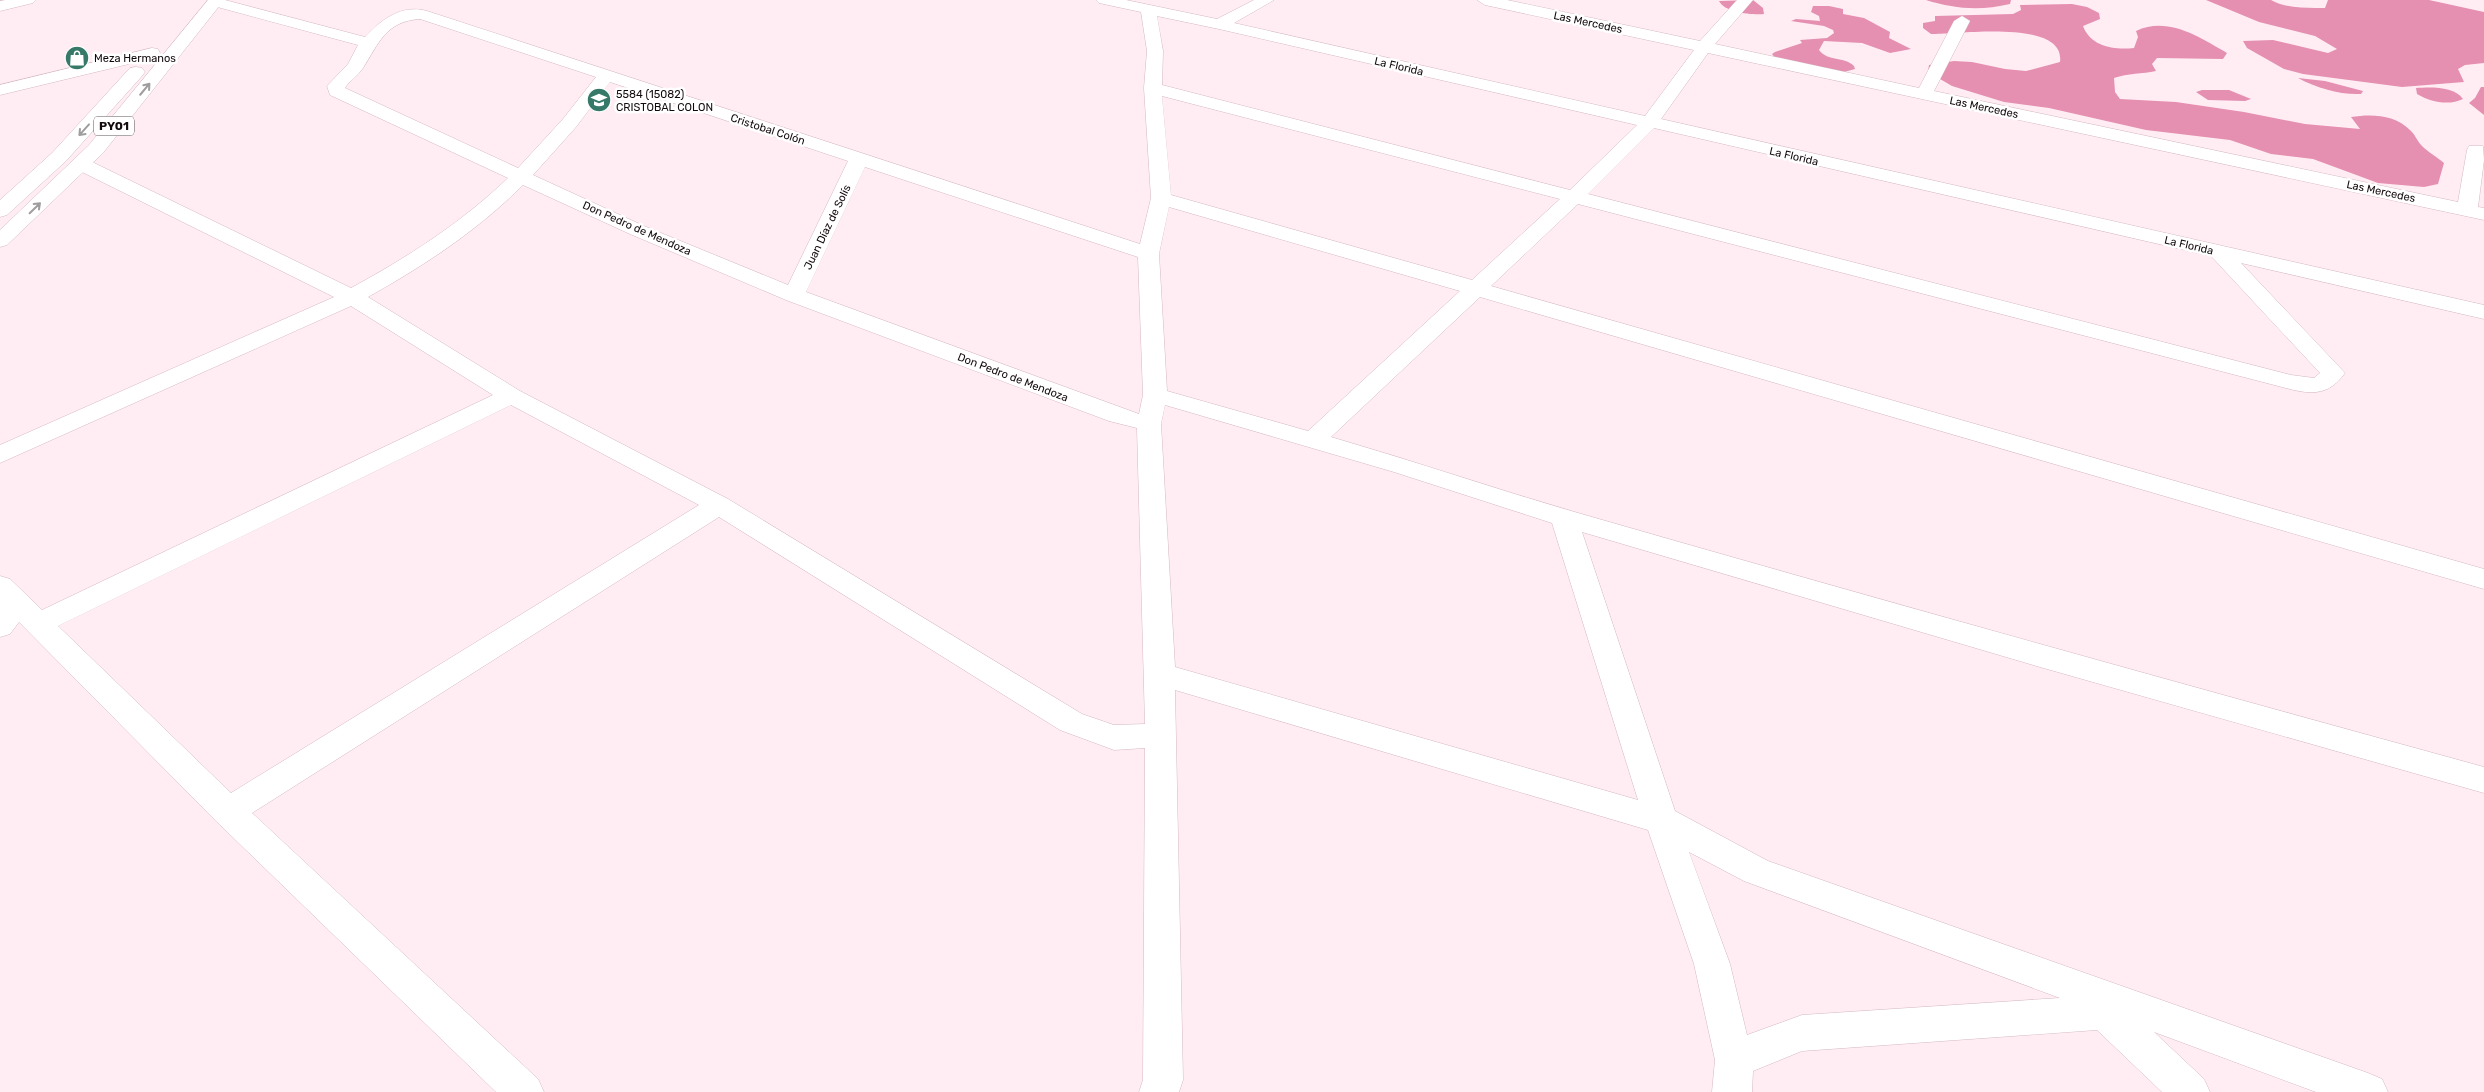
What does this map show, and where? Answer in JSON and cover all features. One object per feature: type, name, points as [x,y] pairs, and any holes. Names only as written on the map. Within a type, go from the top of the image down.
[{"type":"main road","points":[[0,6],[28,0]]},
{"type":"main road","name":"La Florida","points":[[1104,0],[1219,24],[2484,312]]},
{"type":"main road","points":[[1219,24],[1266,0]]},
{"type":"main road","name":"Las Mercedes","points":[[1485,0],[1507,2],[1704,47],[2476,212]]},
{"type":"main road","points":[[1312,441],[1575,196],[1649,123],[1704,47],[1746,0]]},
{"type":"main road","points":[[209,1],[368,43]]},
{"type":"main road","name":"PY01","points":[[0,211],[59,157],[152,53],[209,1]]},
{"type":"main road","name":"PY01","points":[[0,241],[81,164],[114,126],[209,1]]},
{"type":"main road","points":[[1148,10],[1156,51],[1153,88],[1161,198],[1148,254],[1160,674],[1163,1080],[1159,1092]]},
{"type":"main road","name":"Cristobal Colón","points":[[368,43],[388,21],[408,15],[421,14],[1148,254]]},
{"type":"main road","points":[[1924,94],[1962,21]]},
{"type":"main road","name":"Don Pedro de Mendoza","points":[[368,43],[355,67],[336,86],[336,91],[637,230],[794,295],[1118,416],[1152,410],[1312,441],[1403,466],[1564,518],[2040,656],[2484,780]]},
{"type":"main road","points":[[0,90],[152,53]]},
{"type":"main road","points":[[0,455],[352,297],[438,247],[523,176],[574,120],[606,75]]},
{"type":"main road","points":[[1153,88],[2290,382],[2317,386],[2328,381],[2333,373],[2219,252]]},
{"type":"main road","points":[[2476,150],[2476,212]]},
{"type":"main road","name":"Juan Díaz de Solís","points":[[794,295],[860,159]]},
{"type":"main road","points":[[81,164],[352,297],[511,396],[719,505],[1071,722],[1109,738],[1131,739],[1160,733]]},
{"type":"main road","points":[[1161,198],[2484,578]]},
{"type":"main road","points":[[511,396],[13,610],[524,1092]]},
{"type":"main road","points":[[228,811],[719,505]]},
{"type":"main road","points":[[1564,518],[1662,820],[1712,964],[1733,1076],[1779,1040],[1802,1033],[2143,1009]]},
{"type":"main road","points":[[1160,674],[1662,820],[1756,871],[2143,1009],[2368,1092]]},
{"type":"main road","points":[[2106,1012],[2190,1092]]},
{"type":"shaded area","points":[[1753,0],[1763,8],[1764,14],[1733,11],[1722,5],[1719,1]]},
{"type":"shaded area","points":[[1926,0],[2011,0],[2010,4],[1988,8],[1968,8]]},
{"type":"shaded area","points":[[2206,0],[2271,0],[2291,6],[2325,8],[2328,0],[2429,0],[2484,12],[2484,63],[2465,65],[2458,69],[2464,82],[2402,87],[2303,74],[2284,69],[2247,48],[2243,41],[2273,40],[2328,53],[2337,49],[2315,36],[2259,22]]},
{"type":"shaded area","points":[[2072,4],[2087,7],[2099,13],[2100,19],[2083,26],[2092,39],[2104,46],[2134,48],[2138,37],[2136,31],[2160,26],[2183,30],[2227,53],[2223,59],[2157,58],[2152,64],[2156,71],[2114,78],[2115,92],[2120,99],[2176,102],[2244,112],[2305,124],[2360,129],[2351,117],[2382,116],[2390,118],[2404,125],[2412,132],[2422,146],[2444,163],[2438,184],[2424,187],[2378,183],[2313,159],[2271,154],[2230,140],[2146,130],[2049,108],[2004,102],[1952,86],[1928,72],[1929,65],[1954,61],[2026,71],[2060,62],[2057,48],[2046,39],[2028,34],[1984,32],[1931,34],[1923,28],[1923,23],[1935,21],[1935,16],[2013,14],[2021,10],[2020,5]]},
{"type":"shaded area","points":[[1813,6],[1829,6],[1843,9],[1843,14],[1864,18],[1890,32],[1889,38],[1911,49],[1890,53],[1862,43],[1824,41],[1819,50],[1823,54],[1846,61],[1854,66],[1855,69],[1844,72],[1775,58],[1772,54],[1802,43],[1800,40],[1827,38],[1834,33],[1833,30],[1824,26],[1791,21],[1796,19],[1820,21],[1819,16],[1811,12]]},
{"type":"shaded area","points":[[2298,78],[2325,81],[2363,91],[2361,94],[2337,92],[2321,88]]},
{"type":"shaded area","points":[[2481,87],[2484,87],[2484,115],[2469,103],[2475,98]]},
{"type":"shaded area","points":[[2416,88],[2448,90],[2463,99],[2446,103],[2434,101],[2417,94]]},
{"type":"shaded area","points":[[2202,90],[2229,90],[2251,99],[2245,101],[2208,100],[2196,92]]},
{"type":"place","name":"Meza Hermanos","points":[[77,58]]},
{"type":"place","name":"5584 (15082) CRISTOBAL COLON","points":[[599,100]]}]
